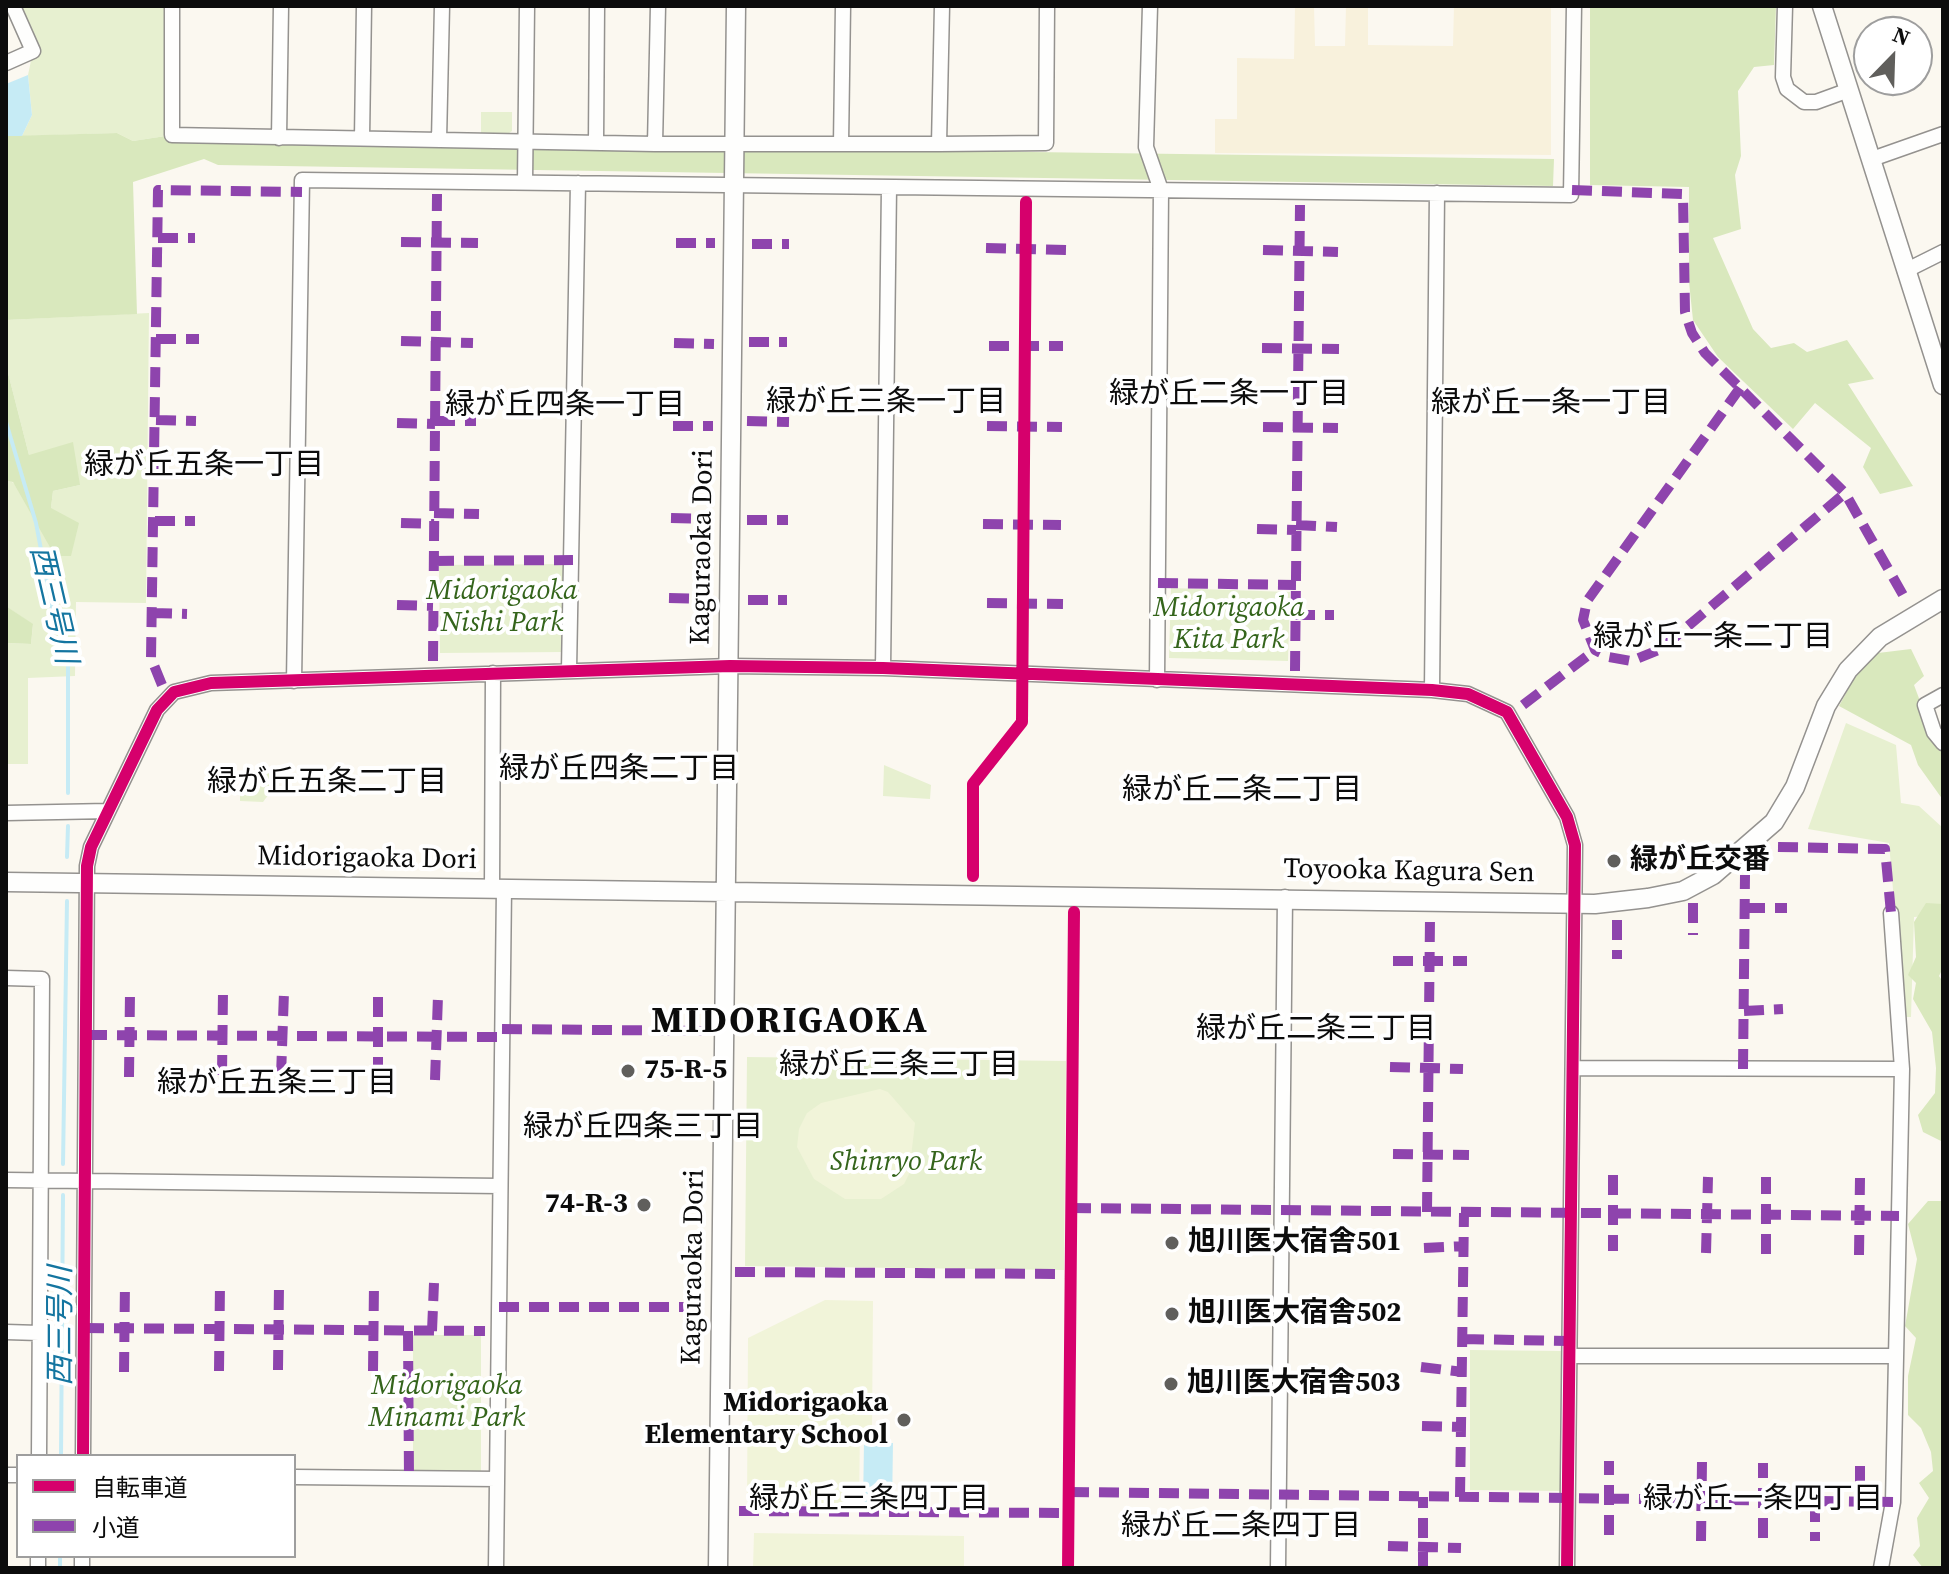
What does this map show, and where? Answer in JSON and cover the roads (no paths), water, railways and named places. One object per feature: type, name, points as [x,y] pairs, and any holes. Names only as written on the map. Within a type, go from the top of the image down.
[{"type":"street","points":[[6,63],[33,51],[13,6]]},
{"type":"street","points":[[172,6],[172,135],[655,144],[1046,143],[1047,6]]},
{"type":"street","points":[[279,138],[281,6]]},
{"type":"street","points":[[362,138],[364,6]]},
{"type":"street","points":[[439,140],[442,6]]},
{"type":"street","points":[[525,182],[527,6]]},
{"type":"street","points":[[596,142],[597,6]]},
{"type":"street","points":[[655,144],[658,6]]},
{"type":"street","name":"Kaguraoka Dori","points":[[718,1568],[736,6]]},
{"type":"street","points":[[841,144],[843,6]]},
{"type":"street","points":[[939,144],[942,6]]},
{"type":"street","points":[[1150,6],[1146,147],[1161,190],[1157,680]]},
{"type":"street","points":[[294,681],[302,180],[1571,195],[1574,6]]},
{"type":"street","points":[[1785,6],[1783,77],[1787,89],[1804,102],[1816,102],[1849,90]]},
{"type":"street","points":[[1822,6],[1943,385]]},
{"type":"street","points":[[1872,159],[1943,134]]},
{"type":"street","points":[[569,670],[578,183]]},
{"type":"street","points":[[883,668],[889,187]]},
{"type":"street","points":[[1432,690],[1437,193]]},
{"type":"street","points":[[1905,271],[1943,252]]},
{"type":"street","name":"Toyooka Kagura Sen","points":[[728,891],[1575,903],[1648,898],[1683,891],[1734,860],[1774,822],[1795,787],[1826,706],[1848,670],[1880,637],[1943,599]]},
{"type":"street","points":[[83,1454],[87,884],[91,847],[157,710],[174,692],[199,684],[730,666],[883,668],[1432,690],[1468,694],[1507,712],[1567,817],[1575,845],[1567,1568]]},
{"type":"street","points":[[493,673],[500,1186],[496,1568]]},
{"type":"street","points":[[1943,695],[1925,705],[1934,732],[1943,743]]},
{"type":"street","points":[[6,813],[108,811]]},
{"type":"street","name":"Midorigaoka Dori","points":[[6,882],[728,891]]},
{"type":"street","points":[[1278,1568],[1285,897]]},
{"type":"street","points":[[1881,1568],[1893,1502],[1902,1069],[1891,913]]},
{"type":"street","points":[[6,978],[42,979],[39,1454]]},
{"type":"street","points":[[1573,1068],[1902,1069]]},
{"type":"street","points":[[6,1180],[500,1186]]},
{"type":"street","points":[[6,1332],[39,1333]]},
{"type":"street","points":[[1570,1356],[1896,1356]]},
{"type":"street","points":[[296,1477],[497,1479]]},
{"type":"water","points":[[28,75],[32,115],[22,136],[6,136],[6,84]]},
{"type":"water","points":[[864,1442],[893,1443],[892,1507],[863,1507]]},
{"type":"waterway","name":"西三号川","points":[[6,422],[36,523],[52,608],[68,656],[68,793]]},
{"type":"waterway","name":"西三号川","points":[[67,857],[68,826]]},
{"type":"waterway","name":"西三号川","points":[[63,1164],[67,901]]},
{"type":"waterway","name":"西三号川","points":[[61,1454],[63,1195]]},
{"type":"waterway","name":"西三号川","points":[[60,1558],[60,1568]]},
{"type":"place","name":"緑が丘交番","points":[[1614,861]]},
{"type":"place","name":"75-R-5","points":[[628,1071]]},
{"type":"place","name":"74-R-3","points":[[644,1205]]},
{"type":"place","name":"旭川医大宿舎501","points":[[1172,1243]]},
{"type":"place","name":"旭川医大宿舎502","points":[[1172,1314]]},
{"type":"place","name":"旭川医大宿舎503","points":[[1171,1384]]},
{"type":"place","name":"Midorigaoka Elementary School","points":[[904,1420]]},
{"type":"district","name":"緑が丘二条一丁目","points":[[1229,395]]},
{"type":"district","name":"緑が丘三条一丁目","points":[[886,403]]},
{"type":"district","name":"緑が丘一条一丁目","points":[[1551,404]]},
{"type":"district","name":"緑が丘四条一丁目","points":[[565,406]]},
{"type":"district","name":"緑が丘五条一丁目","points":[[204,466]]},
{"type":"district","name":"緑が丘一条二丁目","points":[[1713,638]]},
{"type":"district","name":"緑が丘四条二丁目","points":[[619,770]]},
{"type":"district","name":"緑が丘五条二丁目","points":[[327,783]]},
{"type":"district","name":"緑が丘二条二丁目","points":[[1242,791]]},
{"type":"district","name":"MIDORIGAOKA","points":[[790,1023]]},
{"type":"district","name":"緑が丘二条三丁目","points":[[1316,1030]]},
{"type":"district","name":"緑が丘三条三丁目","points":[[899,1066]]},
{"type":"district","name":"緑が丘五条三丁目","points":[[277,1084]]},
{"type":"district","name":"緑が丘四条三丁目","points":[[643,1128]]},
{"type":"district","name":"緑が丘三条四丁目","points":[[869,1500]]},
{"type":"district","name":"緑が丘一条四丁目","points":[[1763,1500]]},
{"type":"district","name":"緑が丘二条四丁目","points":[[1241,1527]]},
{"type":"park label","name":"Midorigaoka Nishi Park","points":[[502,608]]},
{"type":"park label","name":"Midorigaoka Kita Park","points":[[1229,625]]},
{"type":"park label","name":"Shinryo Park","points":[[906,1163]]},
{"type":"park label","name":"Midorigaoka Minami Park","points":[[447,1403]]}]
